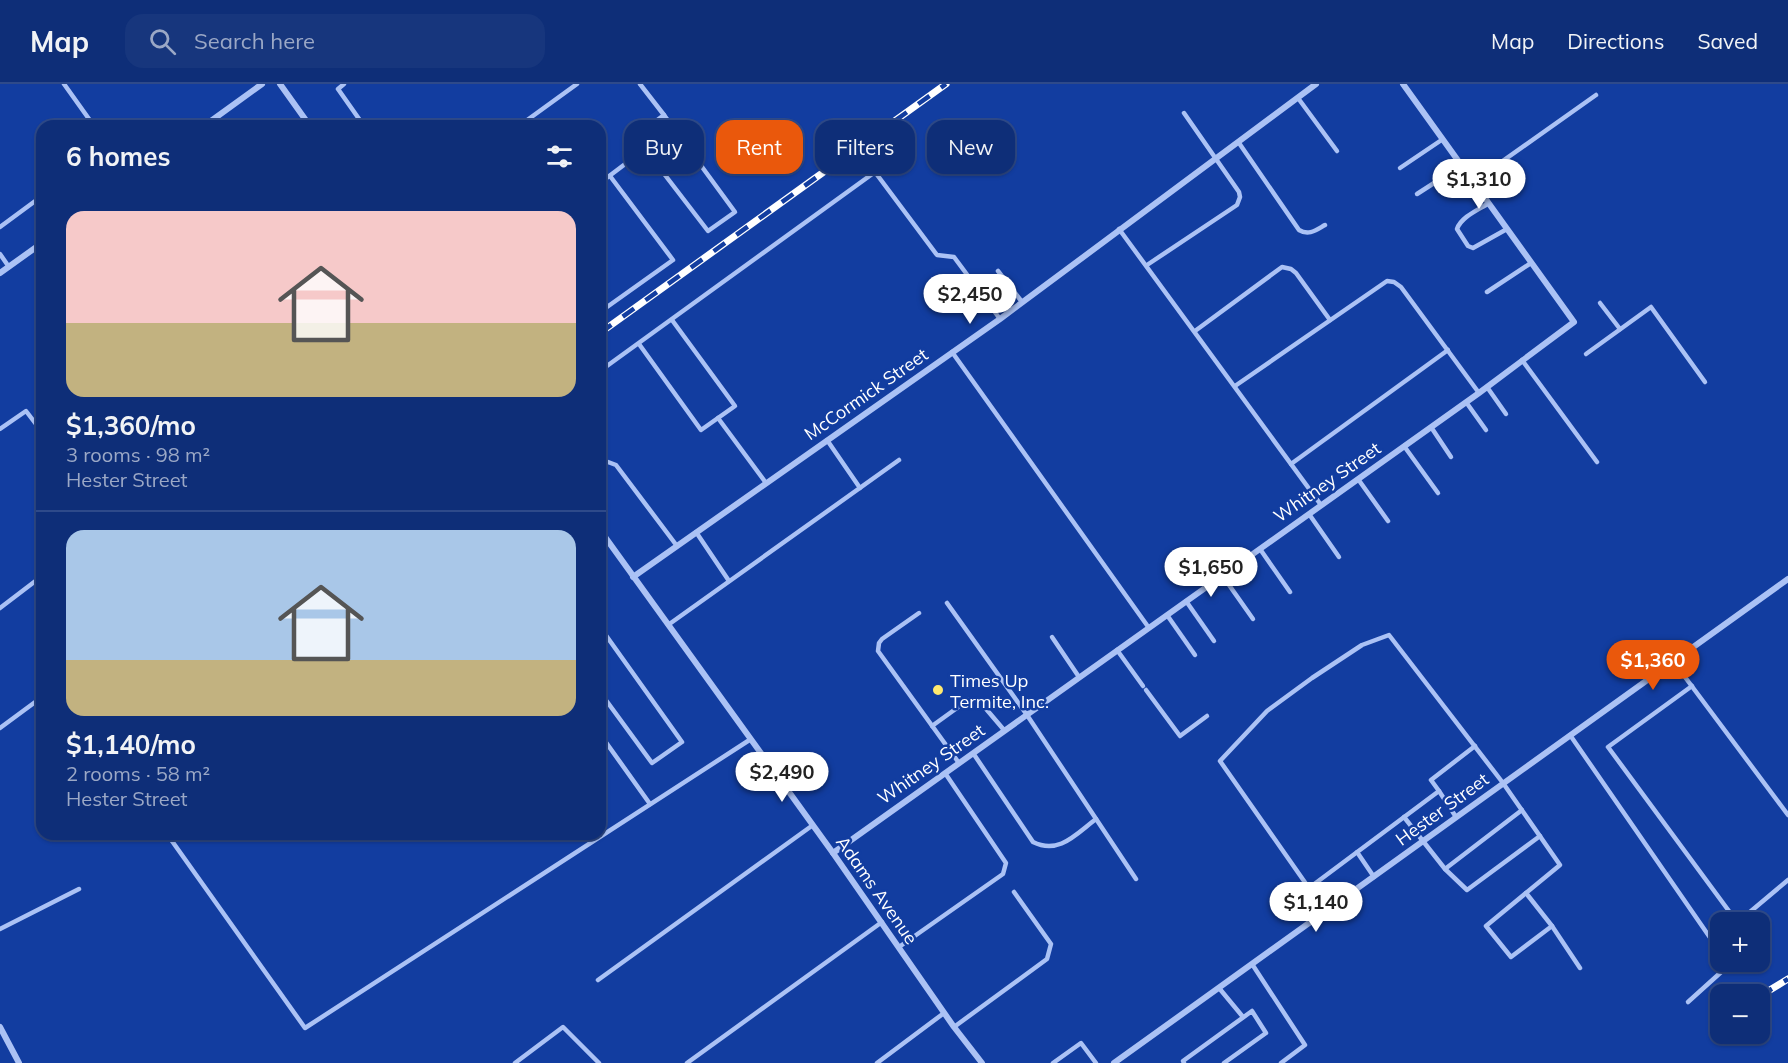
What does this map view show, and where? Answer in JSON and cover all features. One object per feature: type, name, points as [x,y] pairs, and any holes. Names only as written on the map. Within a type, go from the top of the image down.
[{"type":"street","points":[[212,120],[262,84]]},
{"type":"street","points":[[280,84],[306,120]]},
{"type":"street","name":"McCormick Street","points":[[633,577],[1000,319],[1316,84]]},
{"type":"street","points":[[1403,84],[1531,263]]},
{"type":"street","points":[[0,273],[36,247]]},
{"type":"street","name":"Whitney Street","points":[[833,853],[1431,428],[1574,322],[1531,263]]},
{"type":"street","name":"Adams Avenue","points":[[606,539],[982,1063]]},
{"type":"street","name":"Hester Street","points":[[1114,1063],[1788,579]]},
{"type":"street","points":[[0,1027],[19,1063]]},
{"type":"lane","points":[[64,84],[90,120]]},
{"type":"lane","points":[[344,84],[338,89],[360,120]]},
{"type":"lane","points":[[527,120],[577,84]]},
{"type":"lane","points":[[640,84],[668,120]]},
{"type":"lane","points":[[1473,182],[1596,94]]},
{"type":"lane","points":[[1298,98],[1337,151]]},
{"type":"lane","points":[[1147,265],[1237,205],[1240,197],[1239,192],[1184,113]]},
{"type":"lane","points":[[657,120],[664,115]]},
{"type":"lane","points":[[1400,168],[1443,139]]},
{"type":"lane","points":[[1239,143],[1299,230],[1312,232],[1325,225]]},
{"type":"lane","points":[[606,179],[624,165]]},
{"type":"lane","points":[[1417,194],[1462,165]]},
{"type":"lane","points":[[664,174],[708,231],[735,212],[704,170]]},
{"type":"lane","points":[[606,367],[875,172],[937,255],[954,257],[1000,319]]},
{"type":"lane","points":[[606,308],[673,260],[610,176]]},
{"type":"lane","points":[[0,227],[36,200]]},
{"type":"lane","points":[[1488,203],[1457,226],[1456,229],[1468,246],[1473,248],[1507,229]]},
{"type":"lane","points":[[1119,229],[1321,505]]},
{"type":"lane","points":[[0,254],[9,267]]},
{"type":"lane","points":[[1487,292],[1531,263]]},
{"type":"lane","points":[[1195,331],[1282,267],[1291,268],[1296,273],[1330,320]]},
{"type":"lane","points":[[998,271],[1022,302]]},
{"type":"lane","points":[[1235,386],[1387,281],[1394,282],[1401,287],[1479,393]]},
{"type":"lane","points":[[1600,303],[1620,329]]},
{"type":"lane","points":[[1586,354],[1650,307],[1705,382]]},
{"type":"lane","points":[[639,344],[701,430],[735,406],[672,320]]},
{"type":"lane","points":[[1291,464],[1448,351]]},
{"type":"lane","points":[[952,352],[1149,628]]},
{"type":"lane","points":[[1522,360],[1596,462]]},
{"type":"lane","points":[[1487,387],[1506,414]]},
{"type":"lane","points":[[1466,402],[1486,430]]},
{"type":"lane","points":[[0,429],[26,411],[36,424]]},
{"type":"lane","points":[[718,418],[766,483]]},
{"type":"lane","points":[[1431,428],[1451,457]]},
{"type":"lane","points":[[826,440],[860,488]]},
{"type":"lane","points":[[1404,446],[1438,493]]},
{"type":"lane","points":[[668,625],[899,460]]},
{"type":"lane","points":[[606,463],[616,465],[677,546]]},
{"type":"lane","points":[[1358,479],[1388,520]]},
{"type":"lane","points":[[1309,514],[1339,556]]},
{"type":"lane","points":[[696,532],[729,581]]},
{"type":"lane","points":[[1260,549],[1290,592]]},
{"type":"lane","points":[[1222,575],[1253,619]]},
{"type":"lane","points":[[0,609],[36,581]]},
{"type":"lane","points":[[1186,601],[1214,641]]},
{"type":"lane","points":[[947,603],[1027,715],[1136,879]]},
{"type":"lane","points":[[919,613],[882,639],[878,651],[959,763]]},
{"type":"lane","points":[[1167,615],[1196,655]]},
{"type":"lane","points":[[606,635],[682,742],[652,763],[606,700]]},
{"type":"lane","points":[[1325,911],[1220,761],[1267,711],[1362,645],[1389,635],[1503,783],[1560,865],[1486,926],[1511,957],[1552,926]]},
{"type":"lane","points":[[1052,637],[1079,677]]},
{"type":"lane","points":[[1117,650],[1180,736],[1207,716]]},
{"type":"lane","points":[[1673,661],[1788,815]]},
{"type":"lane","points":[[1692,686],[1608,747],[1730,912]]},
{"type":"lane","points":[[932,726],[968,700],[975,700],[981,703],[1004,730]]},
{"type":"lane","points":[[0,728],[36,701]]},
{"type":"lane","points":[[1570,735],[1710,938]]},
{"type":"lane","points":[[606,833],[751,739]]},
{"type":"lane","points":[[606,742],[650,804]]},
{"type":"lane","points":[[1456,817],[1431,780],[1475,746]]},
{"type":"lane","points":[[972,753],[1033,842],[1044,847],[1062,844],[1096,819]]},
{"type":"lane","points":[[899,946],[1003,874],[1006,867],[1006,863],[945,773]]},
{"type":"lane","points":[[1309,888],[1438,790]]},
{"type":"lane","points":[[1445,869],[1522,810]]},
{"type":"lane","points":[[1404,817],[1445,869],[1467,890],[1540,836]]},
{"type":"lane","points":[[598,980],[813,825]]},
{"type":"lane","points":[[171,840],[305,1028],[595,840]]},
{"type":"lane","points":[[1357,852],[1374,877]]},
{"type":"lane","points":[[1749,912],[1788,880]]},
{"type":"lane","points":[[0,929],[79,889]]},
{"type":"lane","points":[[954,1027],[1047,959],[1051,944],[1014,892]]},
{"type":"lane","points":[[1526,893],[1552,926],[1580,968]]},
{"type":"lane","points":[[687,1063],[882,922]]},
{"type":"lane","points":[[1252,964],[1305,1044],[1281,1063]]},
{"type":"lane","points":[[1688,1002],[1721,972]]},
{"type":"lane","points":[[1219,988],[1243,1017]]},
{"type":"lane","points":[[1185,1063],[1183,1061],[1252,1011],[1266,1033],[1224,1063]]},
{"type":"lane","points":[[877,1063],[944,1013]]},
{"type":"lane","points":[[515,1063],[563,1027],[599,1063]]},
{"type":"lane","points":[[1053,1063],[1081,1043],[1096,1063]]},
{"type":"railway","points":[[606,329],[946,84]]},
{"type":"railway","points":[[1770,990],[1788,979]]},
{"type":"place","name":"Times Up Termite, Inc.","points":[[938,690]]}]
